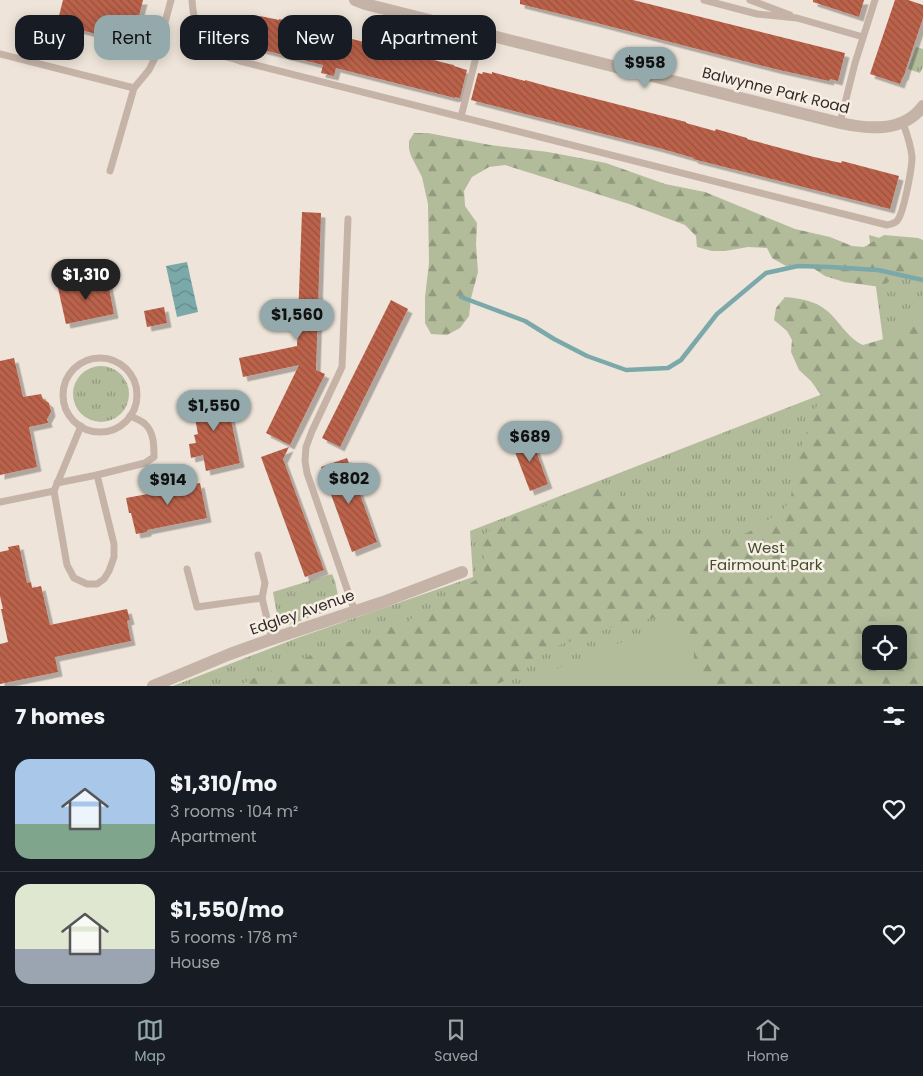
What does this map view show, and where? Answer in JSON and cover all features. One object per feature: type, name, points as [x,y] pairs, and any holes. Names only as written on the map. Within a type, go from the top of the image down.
[{"type":"street","name":"Balwynne Park Road","points":[[362,1],[413,15]]},
{"type":"street","name":"Balwynne Park Road","points":[[496,37],[860,128],[878,128],[903,123],[913,117],[923,106]]},
{"type":"street","name":"Edgley Avenue","points":[[153,686],[197,667],[272,639],[355,612],[462,572]]},
{"type":"lane","points":[[110,171],[134,88],[149,70],[156,56],[171,0]]},
{"type":"lane","points":[[192,0],[196,24],[202,36],[224,56],[886,225],[898,220],[912,169],[911,148],[903,123]]},
{"type":"lane","points":[[704,0],[757,14],[797,18]]},
{"type":"lane","points":[[750,0],[797,18],[863,37]]},
{"type":"lane","points":[[840,123],[875,0]]},
{"type":"lane","points":[[0,54],[134,88]]},
{"type":"lane","points":[[461,117],[475,60]]},
{"type":"lane","points":[[348,219],[342,367],[312,430],[306,447],[305,461],[307,472],[355,612]]},
{"type":"lane","points":[[96,358],[108,359],[119,363],[128,371],[134,381],[137,393],[136,405],[130,416],[112,430],[99,432],[87,429],[76,423],[68,413],[63,402],[63,389],[67,378],[75,367],[84,361],[96,358]]},
{"type":"lane","points":[[57,483],[145,463],[154,457],[152,436],[146,425],[130,416]]},
{"type":"lane","points":[[81,426],[54,491],[67,565],[74,578],[87,584],[97,584],[104,579],[114,557],[114,544],[97,475]]},
{"type":"lane","points":[[0,502],[54,491]]},
{"type":"lane","points":[[258,555],[264,583],[262,598],[272,639]]},
{"type":"lane","points":[[187,569],[197,607],[262,598]]},
{"type":"green space","points":[[916,47],[923,49],[923,67],[920,73],[908,69]]},
{"type":"green space","points":[[414,133],[428,133],[490,145],[548,152],[606,163],[665,184],[705,192],[795,229],[830,237],[852,246],[864,247],[884,235],[918,238],[923,240],[923,272],[900,275],[881,287],[844,282],[825,276],[807,264],[786,266],[772,258],[767,248],[748,247],[712,251],[697,247],[696,236],[685,225],[629,204],[505,165],[489,167],[472,177],[464,191],[465,206],[477,223],[478,272],[471,298],[469,316],[460,328],[447,335],[431,334],[425,323],[425,297],[429,263],[428,204],[422,177],[409,149],[409,141]]},
{"type":"green space","name":"West Fairmount Park","points":[[869,235],[923,250],[923,686],[173,686],[297,638],[473,577],[470,531],[887,369]]},
{"type":"green space","name":"West Fairmount Park","points":[[785,297],[812,302],[831,314],[852,338],[863,345],[894,336],[912,323],[923,307],[923,686],[717,686],[701,676],[694,659],[693,638],[681,621],[663,617],[631,621],[550,648],[528,666],[492,686],[237,686],[274,669],[405,622],[438,605],[483,575],[485,564],[482,546],[486,533],[513,517],[580,494],[606,486],[615,486],[635,528],[656,536],[688,534],[717,537],[747,533],[784,510],[791,497],[795,463],[821,395],[811,381],[799,370],[791,352],[792,340],[787,331],[774,320],[776,308]]},
{"type":"green space","points":[[95,366],[107,366],[117,370],[125,378],[129,394],[125,410],[117,418],[107,422],[95,422],[85,418],[77,410],[73,400],[73,388],[77,378],[85,370]]},
{"type":"green space","points":[[332,574],[339,600],[333,609],[286,626],[279,626],[273,592]]},
{"type":"green space","points":[[681,621],[693,638],[694,659],[701,676],[717,686],[517,686],[595,652]]},
{"type":"water","points":[[187,262],[198,312],[177,317],[166,266]]},
{"type":"building","points":[[63,0],[143,0],[139,15],[94,15],[94,33],[84,31],[84,15],[59,15]]},
{"type":"building","points":[[520,0],[633,0],[845,53],[838,81],[830,79],[829,81],[520,4]]},
{"type":"building","points":[[813,0],[864,0],[859,17],[813,2]]},
{"type":"building","points":[[895,0],[908,0],[923,5],[923,18],[900,84],[870,74]]},
{"type":"building","points":[[268,18],[278,20],[278,54],[268,51]]},
{"type":"building","points":[[352,39],[362,42],[362,60],[434,60],[467,70],[460,98],[455,98],[336,68],[334,76],[321,73],[323,65],[303,60],[352,60]]},
{"type":"building","points":[[483,72],[492,74],[492,72],[525,80],[715,131],[716,129],[814,157],[841,163],[842,161],[899,176],[890,209],[471,100],[478,73],[482,74]]},
{"type":"building","points":[[302,212],[321,213],[316,370],[325,374],[290,445],[266,433],[299,365],[243,377],[239,358],[297,346]]},
{"type":"building","points":[[107,278],[114,314],[66,324],[58,288]]},
{"type":"building","points":[[391,300],[408,309],[340,447],[322,438]]},
{"type":"building","points":[[164,307],[167,323],[147,327],[144,311]]},
{"type":"building","points":[[14,358],[23,397],[41,394],[43,399],[49,403],[51,412],[47,419],[48,423],[29,427],[37,467],[0,475],[0,361]]},
{"type":"building","points":[[225,391],[240,463],[206,471],[203,455],[191,458],[189,444],[196,443],[194,435],[198,434],[191,397]]},
{"type":"building","points":[[524,437],[525,439],[531,437],[548,484],[530,491],[512,444],[514,443],[513,441]]},
{"type":"building","points":[[289,447],[283,459],[324,570],[305,577],[261,457]]},
{"type":"building","points":[[347,458],[377,542],[352,552],[321,467]]},
{"type":"building","points":[[183,475],[185,486],[200,483],[207,518],[136,534],[126,498],[164,491],[163,487],[171,485],[170,478]]},
{"type":"building","points":[[19,545],[27,583],[31,582],[32,588],[41,586],[50,625],[127,609],[130,620],[127,621],[131,641],[55,657],[58,672],[0,684],[0,644],[8,642],[1,609],[3,609],[0,596],[0,552],[9,550],[8,547]]},
{"type":"waterway","points":[[461,297],[525,321],[587,356],[626,370],[668,368],[681,360],[717,314],[766,273],[798,266],[830,267],[878,270],[923,280]]}]
